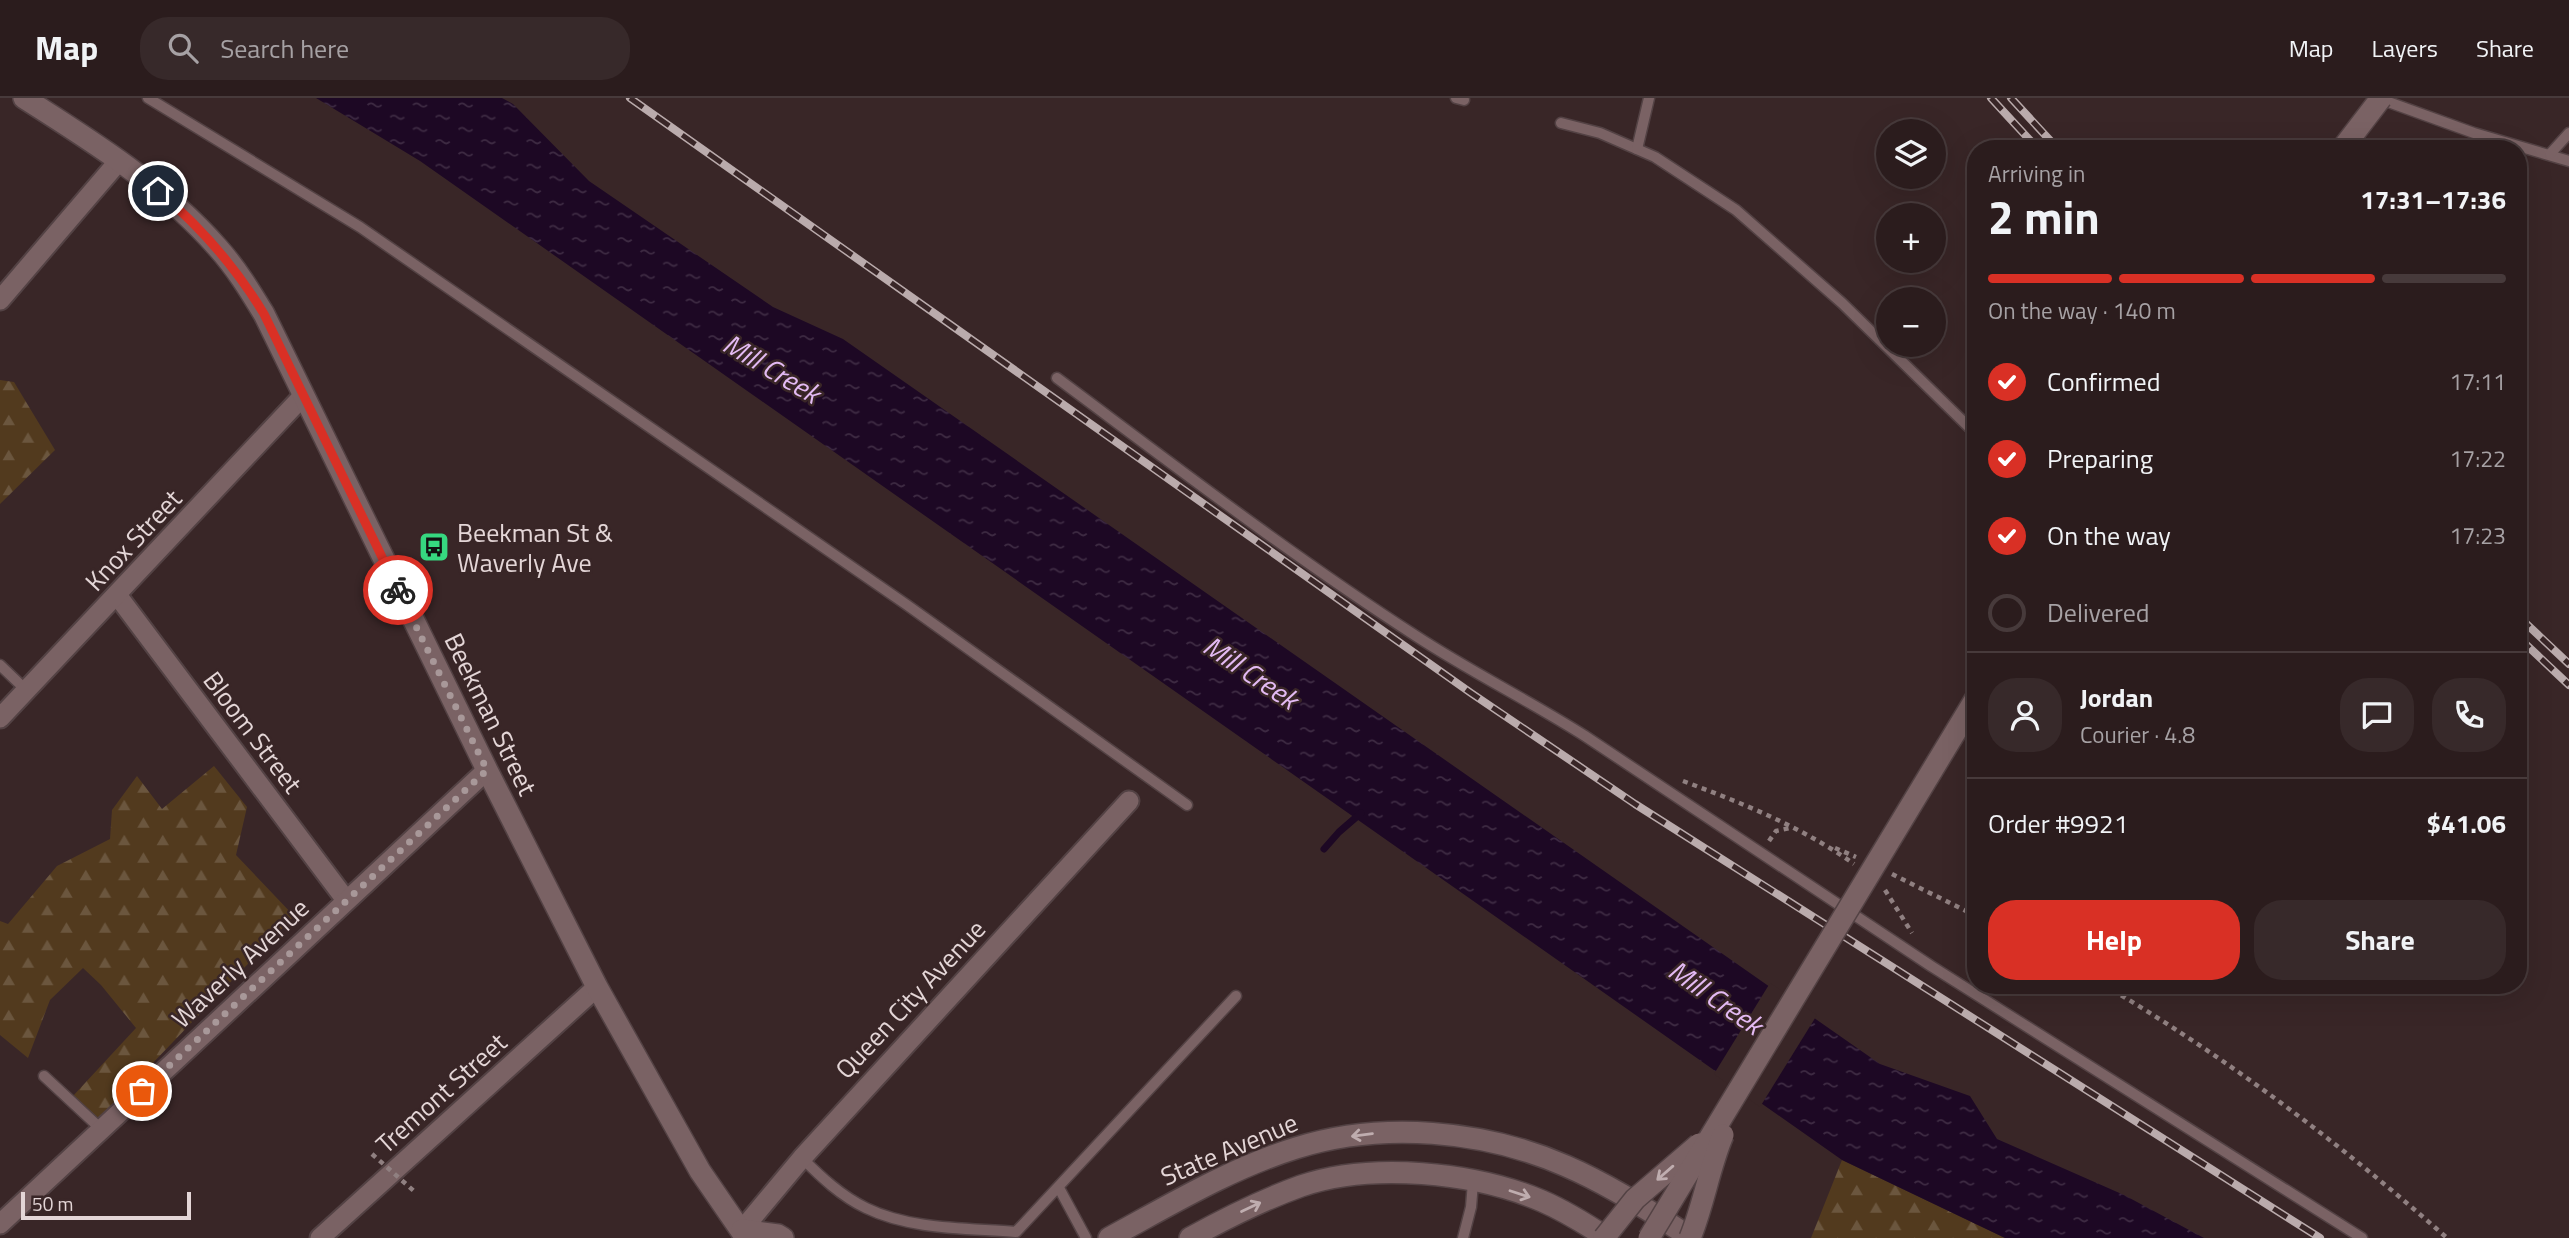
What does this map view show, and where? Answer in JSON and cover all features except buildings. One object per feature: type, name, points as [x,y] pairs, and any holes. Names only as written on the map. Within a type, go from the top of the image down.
[{"type":"main road","name":"Beekman Street","points":[[24,98],[118,162],[190,218],[219,249],[245,283],[264,314],[487,770],[597,987],[700,1171],[741,1235]]},
{"type":"main road","points":[[2346,140],[2378,98]]},
{"type":"main road","points":[[1650,1238],[1733,1110],[1967,716]]},
{"type":"main road","points":[[1650,1238],[1967,716]]},
{"type":"main road","points":[[1190,1238],[1266,1200],[1303,1185],[1381,1173],[1414,1174],[1474,1182],[1539,1200],[1568,1214],[1605,1238],[1635,1199],[1733,1110]]},
{"type":"main road","points":[[1690,1238],[1700,1213],[1715,1153],[1733,1110]]},
{"type":"main road","name":"State Avenue","points":[[1109,1238],[1220,1178],[1273,1156],[1329,1139],[1395,1133],[1474,1139],[1564,1165],[1606,1185],[1690,1238]]},
{"type":"main road","points":[[741,1235],[783,1238]]},
{"type":"street","points":[[0,300],[118,162]]},
{"type":"street","name":"Knox Street","points":[[0,718],[303,397]]},
{"type":"street","name":"Bloom Street","points":[[117,595],[346,900]]},
{"type":"street","name":"Waverly Avenue","points":[[0,1224],[487,770]]},
{"type":"street","name":"Queen City Avenue","points":[[741,1235],[802,1157],[1129,801]]},
{"type":"street","name":"Tremont Street","points":[[320,1238],[597,987]]},
{"type":"lane","points":[[148,98],[360,227],[907,605],[1187,805]]},
{"type":"lane","points":[[1637,149],[1649,98]]},
{"type":"lane","points":[[2378,98],[2497,140]]},
{"type":"lane","points":[[1561,123],[1600,133],[1655,156],[1736,210],[1842,303],[1967,425]]},
{"type":"lane","points":[[2550,154],[2569,133]]},
{"type":"lane","points":[[2527,148],[2569,160]]},
{"type":"lane","points":[[1057,378],[1413,635],[1575,729],[1967,989]]},
{"type":"lane","points":[[0,665],[26,690]]},
{"type":"lane","points":[[1975,994],[2362,1238]]},
{"type":"lane","points":[[802,1157],[841,1193],[866,1208],[893,1218],[925,1224],[1016,1232],[1236,996]]},
{"type":"lane","points":[[44,1076],[101,1129]]},
{"type":"lane","points":[[1463,1238],[1474,1182]]},
{"type":"lane","points":[[1059,1188],[1086,1238]]},
{"type":"path","points":[[1671,776],[1789,826],[1823,843],[1863,870]]},
{"type":"path","points":[[1877,883],[1894,903],[1917,940]]},
{"type":"path","points":[[2118,994],[2197,1044],[2302,1118],[2447,1238]]},
{"type":"path","points":[[372,1154],[415,1192]]},
{"type":"green space","points":[[0,380],[14,382],[55,450],[0,504]]},
{"type":"green space","points":[[214,766],[247,807],[236,855],[294,916],[99,1119],[73,1096],[136,1028],[101,985],[83,968],[50,1000],[28,1058],[0,1035],[0,921],[8,924],[57,866],[110,839],[112,810],[137,776],[162,809]]},
{"type":"green space","points":[[1842,1160],[2005,1238],[1811,1238]]},
{"type":"water","name":"Mill Creek","points":[[316,98],[502,98],[513,104],[589,181],[773,307],[843,339],[1880,1064],[1970,1096],[1997,1139],[2124,1195],[2204,1238],[2005,1238],[1842,1160],[420,161]]},
{"type":"pier","points":[[1770,983],[1817,1015],[1760,1107],[1714,1074]]},
{"type":"waterway","points":[[1324,849],[1361,813]]},
{"type":"railway","points":[[630,98],[1471,693],[1635,804],[2320,1238]]},
{"type":"railway","points":[[1991,98],[2030,140]]},
{"type":"railway","points":[[2011,98],[2050,140]]},
{"type":"railway","points":[[2527,624],[2569,664]]},
{"type":"railway","points":[[2527,645],[2569,685]]},
{"type":"way so far","points":[[142,1091],[487,770],[398,590]]},
{"type":"place","name":"Beekman St & Waverly Ave","points":[[434,547]]},
{"type":"route","points":[[158,191],[190,218],[219,249],[264,314],[398,590]]}]
